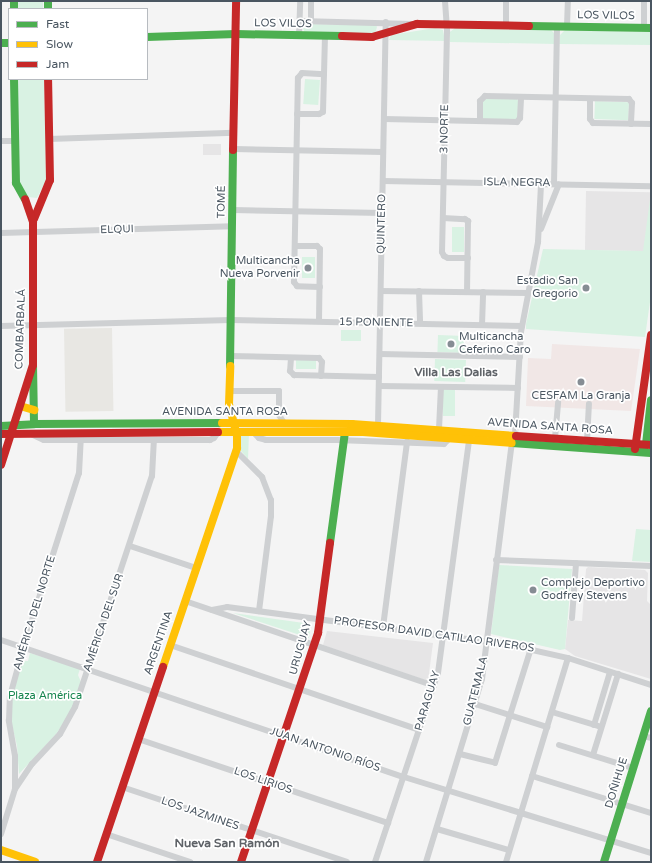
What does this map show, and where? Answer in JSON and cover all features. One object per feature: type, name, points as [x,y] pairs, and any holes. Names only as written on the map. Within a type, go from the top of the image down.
[{"type":"main road","name":"TOMÉ","points":[[236,1],[229,404],[230,422],[236,431]]},
{"type":"main road","name":"LOS VILOS","points":[[148,37],[236,34],[372,37],[417,24],[648,28]]},
{"type":"main road","name":"COMBARBALÁ","points":[[14,80],[16,183],[30,209],[33,222]]},
{"type":"main road","name":"COMBARBALÁ","points":[[1,463],[32,365],[33,222],[36,209],[50,180],[48,80]]},
{"type":"main road","points":[[25,199],[33,201],[42,198]]},
{"type":"main road","points":[[637,449],[651,335]]},
{"type":"main road","points":[[32,365],[34,424]]},
{"type":"main road","points":[[648,444],[651,404]]},
{"type":"main road","points":[[20,406],[34,410]]},
{"type":"main road","name":"TOMÉ","points":[[223,431],[230,422]]},
{"type":"main road","name":"AVENIDA SANTA ROSA","points":[[1,426],[34,424],[230,422],[352,424],[439,429],[513,439],[637,449],[648,444]]},
{"type":"main road","points":[[344,436],[352,424]]},
{"type":"main road","name":"AVENIDA SANTA ROSA","points":[[1,434],[236,431],[344,436],[451,438],[468,440],[555,438],[587,441],[637,449],[651,453]]},
{"type":"main road","name":"ARGENTINA","points":[[97,862],[236,451],[238,440],[236,431]]},
{"type":"main road","name":"URUGUAY","points":[[241,862],[315,645],[321,619],[344,436]]},
{"type":"main road","name":"DOÑIHUE","points":[[604,862],[633,768],[647,737],[651,711]]},
{"type":"main road","points":[[1,850],[35,862]]},
{"type":"street","points":[[299,36],[300,1]]},
{"type":"street","points":[[311,21],[312,1]]},
{"type":"street","name":"3 NORTE","points":[[445,1],[445,121],[442,252],[444,256],[468,258]]},
{"type":"street","points":[[506,1],[506,25]]},
{"type":"street","points":[[567,26],[568,1]]},
{"type":"street","points":[[644,1],[648,28]]},
{"type":"street","name":"LOS VILOS","points":[[300,21],[386,22],[417,24]]},
{"type":"street","name":"QUINTERO","points":[[378,425],[386,22]]},
{"type":"street","points":[[539,235],[557,184],[557,26]]},
{"type":"street","points":[[297,114],[319,114],[323,112],[325,36]]},
{"type":"street","points":[[320,287],[299,286],[295,284],[297,114],[298,75],[302,73],[324,74]]},
{"type":"street","points":[[480,121],[480,101],[483,97],[521,97],[629,100],[632,103],[631,124]]},
{"type":"street","points":[[384,120],[518,122],[520,118],[521,97]]},
{"type":"street","points":[[590,99],[590,119],[592,122],[651,124]]},
{"type":"street","points":[[49,139],[234,133]]},
{"type":"street","points":[[1,141],[15,141]]},
{"type":"street","points":[[234,149],[383,152]]},
{"type":"street","name":"ISLA NEGRA","points":[[383,180],[651,186]]},
{"type":"street","points":[[539,235],[540,184]]},
{"type":"street","points":[[233,210],[382,213]]},
{"type":"street","points":[[443,218],[463,219],[468,221],[467,292]]},
{"type":"street","name":"ELQUI","points":[[1,233],[232,226]]},
{"type":"street","name":"GUATEMALA","points":[[426,862],[482,679],[488,641],[496,560],[513,439],[522,326],[539,235]]},
{"type":"street","points":[[295,246],[317,246],[320,249],[319,321]]},
{"type":"street","points":[[381,291],[528,293]]},
{"type":"street","points":[[419,291],[420,323]]},
{"type":"street","points":[[482,325],[483,292]]},
{"type":"street","name":"15 PONIENTE","points":[[1,326],[231,320],[522,326]]},
{"type":"street","points":[[380,354],[520,357]]},
{"type":"street","points":[[230,356],[319,358],[321,361],[321,376]]},
{"type":"street","points":[[291,358],[290,371],[292,374],[379,377]]},
{"type":"street","points":[[379,386],[518,388]]},
{"type":"street","points":[[439,429],[441,387]]},
{"type":"street","points":[[230,391],[279,391],[279,415],[274,423]]},
{"type":"street","points":[[555,438],[558,402]]},
{"type":"street","points":[[587,441],[589,404]]},
{"type":"street","points":[[279,415],[284,423]]},
{"type":"street","points":[[448,430],[451,438]]},
{"type":"street","name":"AVENIDA SANTA ROSA","points":[[30,433],[42,440],[211,440],[223,431]]},
{"type":"street","name":"AVENIDA SANTA ROSA","points":[[344,436],[444,444],[451,438]]},
{"type":"street","name":"AMÉRICA DEL NORTE","points":[[15,789],[15,762],[9,721],[9,704],[23,647],[79,473],[81,440]]},
{"type":"street","name":"AMÉRICA DEL SUR","points":[[15,789],[32,764],[64,728],[75,707],[130,546],[153,472],[154,440]]},
{"type":"street","name":"PARAGUAY","points":[[375,862],[434,686],[443,635],[468,440]]},
{"type":"street","points":[[383,627],[407,442]]},
{"type":"street","points":[[236,451],[262,477],[271,500],[271,516],[259,611]]},
{"type":"street","points":[[130,546],[196,568]]},
{"type":"street","points":[[496,560],[651,566]]},
{"type":"street","points":[[572,618],[576,563]]},
{"type":"street","name":"PROFESOR DAVID CATILAO RIVEROS","points":[[185,601],[434,686]]},
{"type":"street","name":"PROFESOR DAVID CATILAO RIVEROS","points":[[212,610],[227,607],[531,648],[568,658],[651,685]]},
{"type":"street","name":"JUAN ANTONIO RÍOS","points":[[1,640],[404,777],[651,853]]},
{"type":"street","points":[[170,645],[420,730]]},
{"type":"street","points":[[460,754],[494,764],[531,648]]},
{"type":"street","points":[[506,862],[568,658]]},
{"type":"street","points":[[594,725],[610,672]]},
{"type":"street","points":[[593,755],[618,674]]},
{"type":"street","points":[[475,704],[547,727]]},
{"type":"street","points":[[552,712],[602,728]]},
{"type":"street","name":"LOS LIRIOS","points":[[138,739],[388,823]]},
{"type":"street","points":[[559,744],[633,768]]},
{"type":"street","points":[[532,776],[651,814]]},
{"type":"street","name":"LOS JAZMINES","points":[[122,787],[347,862]]},
{"type":"street","points":[[1,834],[15,789]]},
{"type":"street","points":[[437,829],[509,850]]},
{"type":"street","points":[[106,834],[190,862]]},
{"type":"shaded area","points":[[203,144],[221,144],[221,155],[203,155]]},
{"type":"shaded area","points":[[586,191],[651,192],[650,251],[585,250]]},
{"type":"shaded area","points":[[112,328],[113,411],[65,412],[64,329]]},
{"type":"shaded area","name":"CESFAM La Granja","points":[[552,344],[640,349],[631,411],[526,406],[528,358],[551,359]]},
{"type":"shaded area","points":[[588,567],[645,570],[648,573],[647,601],[651,605],[651,679],[575,656],[565,649],[568,620],[582,621],[586,569]]},
{"type":"shaded area","points":[[327,631],[433,643],[428,681],[323,645]]},
{"type":"green space","points":[[18,1],[43,1],[43,8],[18,8]]},
{"type":"green space","points":[[305,24],[376,25],[377,27],[375,34],[305,33],[303,28]]},
{"type":"green space","points":[[435,28],[443,30],[445,41],[389,40],[391,35]]},
{"type":"green space","points":[[455,28],[551,30],[555,34],[555,44],[450,42],[450,32]]},
{"type":"green space","points":[[565,30],[651,32],[651,45],[559,44],[560,35]]},
{"type":"green space","points":[[305,79],[320,80],[318,105],[303,104]]},
{"type":"green space","points":[[18,80],[44,80],[46,181],[37,198],[28,197],[18,182]]},
{"type":"green space","points":[[483,98],[517,99],[519,102],[517,120],[483,119],[481,117]]},
{"type":"green space","points":[[595,101],[629,102],[628,120],[594,119]]},
{"type":"green space","name":"Estadio San Gregorio","points":[[651,192],[651,295],[645,337],[526,329],[543,249],[643,251]]},
{"type":"green space","points":[[452,227],[464,227],[464,252],[452,252]]},
{"type":"green space","name":"Multicancha Nueva Porvenir","points":[[302,257],[315,257],[315,278],[302,278]]},
{"type":"green space","points":[[341,330],[361,330],[361,341],[341,341]]},
{"type":"green space","name":"Multicancha Ceferino Caro","points":[[438,335],[465,336],[464,353],[437,352]]},
{"type":"green space","points":[[296,359],[316,359],[316,369],[296,369]]},
{"type":"green space","points":[[435,359],[466,360],[465,382],[434,381]]},
{"type":"green space","points":[[443,389],[455,389],[455,416],[443,416]]},
{"type":"green space","points":[[249,433],[248,459],[241,451],[241,434]]},
{"type":"green space","points":[[636,529],[651,530],[651,562],[632,561]]},
{"type":"green space","name":"Complejo Deportivo Godfrey Stevens","points":[[499,565],[572,569],[565,649],[560,650],[491,634]]},
{"type":"green space","points":[[233,613],[311,624],[309,638]]},
{"type":"green space","name":"Plaza América","points":[[30,653],[80,669],[78,675],[81,682],[72,709],[57,733],[19,774],[17,746],[11,721],[12,697],[21,665],[24,661],[28,661]]},
{"type":"traffic: fast","points":[[14,1],[14,8]]},
{"type":"traffic: fast","points":[[48,1],[48,8]]},
{"type":"traffic: fast","points":[[529,26],[651,28]]},
{"type":"traffic: fast","points":[[148,37],[236,34],[342,36]]},
{"type":"traffic: fast","points":[[1,43],[8,43]]},
{"type":"traffic: fast","points":[[14,80],[16,183],[25,199]]},
{"type":"traffic: fast","points":[[230,366],[233,150]]},
{"type":"traffic: fast","points":[[33,365],[34,424]]},
{"type":"traffic: fast","points":[[643,450],[646,444],[651,400]]},
{"type":"traffic: fast","points":[[1,426],[34,424],[222,423]]},
{"type":"traffic: fast","points":[[330,543],[345,432]]},
{"type":"traffic: fast","points":[[512,443],[651,453]]},
{"type":"traffic: fast","points":[[604,862],[651,711]]},
{"type":"traffic: slow","points":[[163,667],[237,448],[237,436],[229,404],[230,366]]},
{"type":"traffic: slow","points":[[20,406],[34,410]]},
{"type":"traffic: slow","points":[[222,423],[352,424],[516,436]]},
{"type":"traffic: slow","points":[[218,432],[363,432],[512,443]]},
{"type":"traffic: slow","points":[[1,850],[35,862]]},
{"type":"traffic: jam","points":[[233,150],[236,1]]},
{"type":"traffic: jam","points":[[342,36],[372,37],[417,24],[529,26]]},
{"type":"traffic: jam","points":[[34,219],[50,180],[48,80]]},
{"type":"traffic: jam","points":[[1,465],[33,365],[33,222],[25,199]]},
{"type":"traffic: jam","points":[[635,449],[651,335]]},
{"type":"traffic: jam","points":[[1,434],[218,432]]},
{"type":"traffic: jam","points":[[516,436],[651,445]]},
{"type":"traffic: jam","points":[[241,862],[318,633],[330,543]]},
{"type":"traffic: jam","points":[[97,862],[163,667]]},
{"type":"place","name":"Multicancha Nueva Porvenir","points":[[308,268]]},
{"type":"place","name":"Estadio San Gregorio","points":[[586,288]]},
{"type":"place","name":"Multicancha Ceferino Caro","points":[[451,344]]},
{"type":"place","name":"CESFAM La Granja","points":[[581,382]]},
{"type":"place","name":"Complejo Deportivo Godfrey Stevens","points":[[533,590]]},
{"type":"district","name":"Villa Las Dalias","points":[[456,373]]},
{"type":"district","name":"Nueva San Ramón","points":[[227,844]]}]
